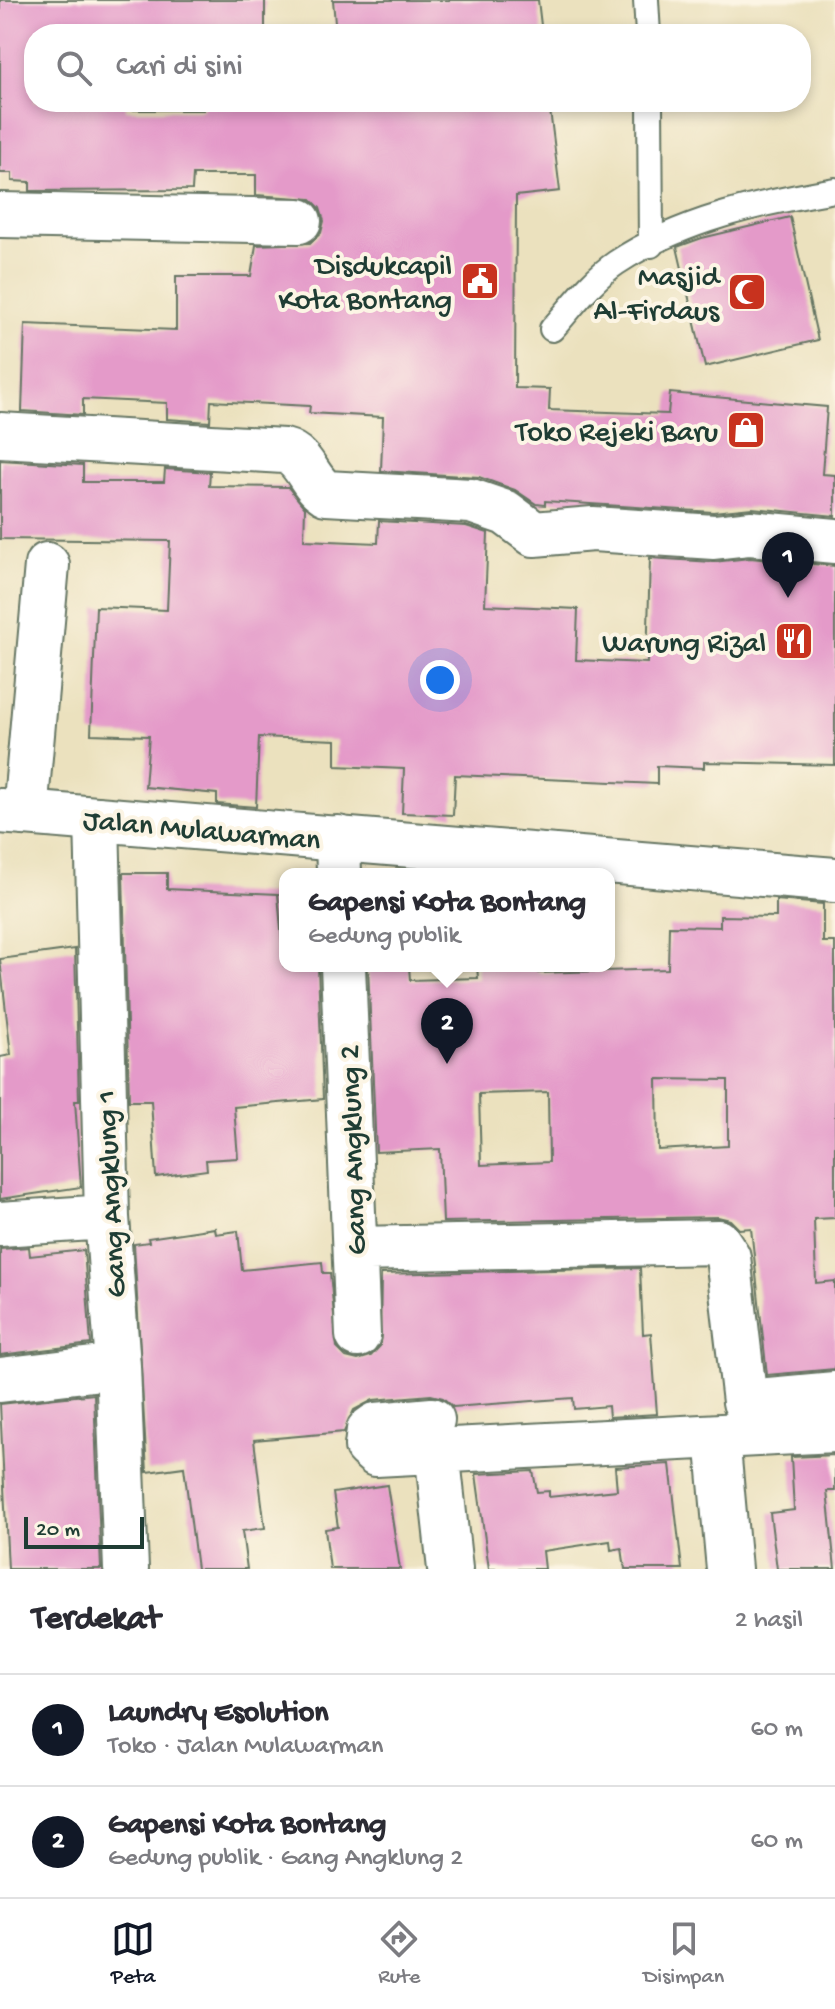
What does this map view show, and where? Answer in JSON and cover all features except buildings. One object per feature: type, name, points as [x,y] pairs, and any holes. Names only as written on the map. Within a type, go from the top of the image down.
[{"type":"street","points":[[0,215],[299,221]]},
{"type":"street","points":[[0,435],[284,451],[298,458],[317,488],[326,493],[471,501],[506,513],[534,534],[593,529],[714,537],[750,533],[835,541]]},
{"type":"street","points":[[12,812],[47,565]]},
{"type":"street","name":"Jalan Mulawarman","points":[[12,812],[97,819],[338,856],[586,868]]},
{"type":"street","name":"Gang Angklung 1","points":[[97,819],[107,1217],[118,1366],[126,1569]]},
{"type":"street","name":"Jalan Mulawarman","points":[[615,869],[835,880]]},
{"type":"street","name":"Gang Angklung 2","points":[[343,972],[358,1335]]},
{"type":"street","points":[[0,1224],[107,1217]]},
{"type":"street","points":[[355,1249],[718,1242],[728,1257],[745,1402],[835,1394]]},
{"type":"street","points":[[0,1380],[118,1366]]},
{"type":"street","points":[[450,1569],[434,1435],[717,1437],[835,1430]]},
{"type":"street","points":[[717,1437],[729,1569]]},
{"type":"lane","points":[[646,0],[647,24]]},
{"type":"lane","points":[[650,112],[651,245]]},
{"type":"lane","points":[[552,329],[615,264],[684,228],[766,202],[835,190]]},
{"type":"place","name":"Disdukcapil Kota Bontang","points":[[480,281]]},
{"type":"place","name":"Masjid Al-Firdaus","points":[[747,292]]},
{"type":"place","name":"Toko Rejeki Baru","points":[[746,430]]},
{"type":"place","name":"Laundry Esolution","points":[[788,598]]},
{"type":"place","name":"Warung Rizal","points":[[794,641]]},
{"type":"place","name":"Gapensi Kota Bontang","points":[[447,1064]]}]
